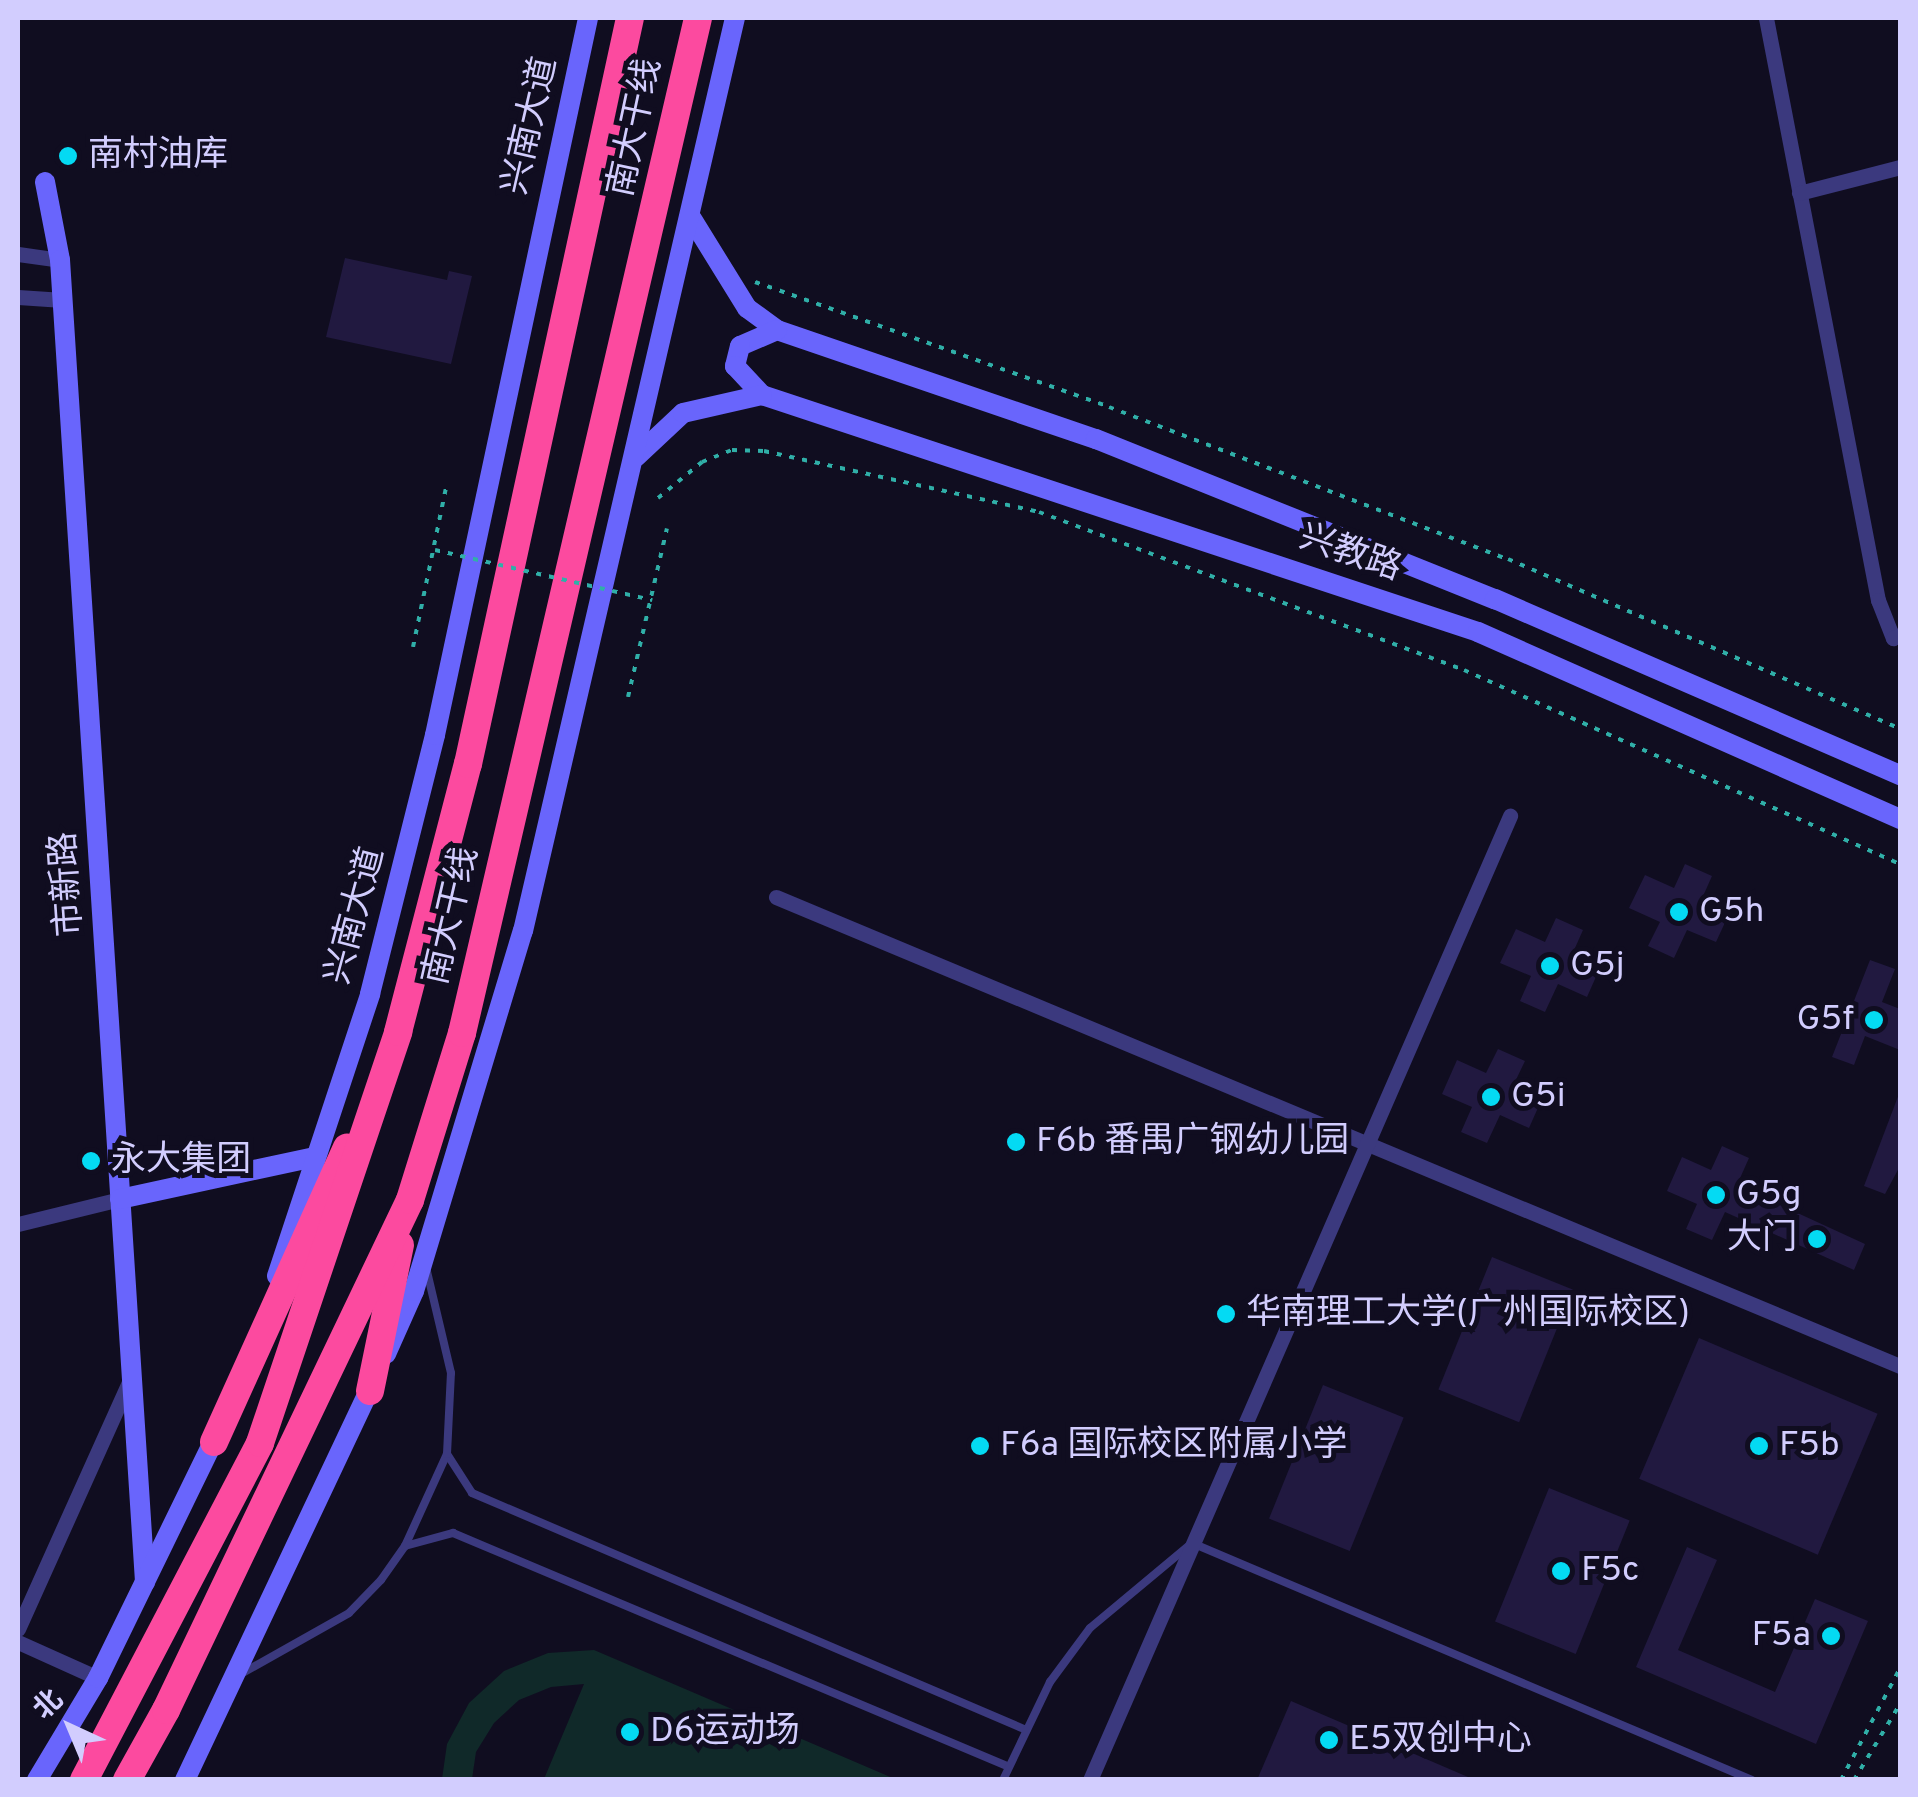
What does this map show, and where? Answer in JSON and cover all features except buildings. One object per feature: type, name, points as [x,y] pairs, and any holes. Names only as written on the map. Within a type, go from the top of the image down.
[{"type":"highway","name":"南大干线","points":[[84,1780],[260,1443],[398,1032],[468,764],[630,18]]},
{"type":"highway","name":"南大干线","points":[[126,1780],[166,1710],[410,1200],[462,1033],[698,18]]},
{"type":"highway","points":[[214,1442],[398,1032]]},
{"type":"highway","points":[[370,1390],[410,1200]]},
{"type":"street","name":"兴南大道","points":[[36,1780],[98,1678],[214,1442],[370,994],[435,735],[588,18]]},
{"type":"street","points":[[186,1780],[239,1675],[370,1390],[424,1260],[523,931],[692,219],[734,18]]},
{"type":"street","points":[[1766,18],[1878,600],[1893,638],[1900,636]]},
{"type":"street","points":[[1800,193],[1900,166]]},
{"type":"street","name":"市新路","points":[[45,182],[60,260],[63,300],[145,1584]]},
{"type":"street","points":[[692,219],[747,308],[778,330]]},
{"type":"street","points":[[18,254],[60,260]]},
{"type":"street","points":[[18,297],[63,300]]},
{"type":"street","points":[[762,395],[735,366],[740,346],[778,330]]},
{"type":"street","name":"兴教路","points":[[778,330],[1096,439],[1494,599],[1900,775]]},
{"type":"street","points":[[636,457],[683,413],[762,395]]},
{"type":"street","name":"兴教路","points":[[762,395],[1478,632],[1900,819]]},
{"type":"street","points":[[1090,1780],[1510,816]]},
{"type":"street","points":[[776,897],[1900,1366]]},
{"type":"street","points":[[18,1224],[314,1157]]},
{"type":"street","points":[[18,1629],[132,1376]]},
{"type":"street","points":[[18,1642],[98,1678]]},
{"type":"lane","points":[[239,1675],[348,1613],[405,1546],[447,1454],[451,1373],[424,1260]]},
{"type":"lane","points":[[447,1454],[472,1493],[1024,1728]]},
{"type":"lane","points":[[405,1546],[453,1534],[1008,1766]]},
{"type":"lane","points":[[1002,1780],[1024,1728],[1090,1628],[1192,1543],[1752,1780]]},
{"type":"path","points":[[721,270],[1109,407],[1508,559],[1900,729]]},
{"type":"path","points":[[658,498],[702,462],[732,450],[764,451],[1039,512],[1464,670],[1900,864]]},
{"type":"path","points":[[413,648],[447,483]]},
{"type":"path","points":[[628,697],[667,528]]},
{"type":"path","points":[[435,550],[652,600]]},
{"type":"path","points":[[1840,1780],[1900,1668]]},
{"type":"path","points":[[1854,1780],[1900,1704]]},
{"type":"green space","points":[[594,1650],[895,1779],[544,1779],[584,1684],[551,1687],[519,1700],[494,1723],[476,1752],[472,1779],[442,1779],[447,1744],[469,1703],[504,1671],[548,1653]]},
{"type":"place","name":"南村油库","points":[[68,156]]},
{"type":"place","name":"G5h","points":[[1679,912]]},
{"type":"place","name":"G5j","points":[[1550,966]]},
{"type":"place","name":"G5f","points":[[1874,1020]]},
{"type":"place","name":"G5i","points":[[1491,1097]]},
{"type":"place","name":"F6b 番禺广钢幼儿园","points":[[1016,1142]]},
{"type":"place","name":"永大集团","points":[[91,1161]]},
{"type":"place","name":"G5g","points":[[1716,1195]]},
{"type":"place","name":"大门","points":[[1817,1239]]},
{"type":"place","name":"华南理工大学(广州国际校区)","points":[[1226,1314]]},
{"type":"place","name":"F6a 国际校区附属小学","points":[[980,1446]]},
{"type":"place","name":"F5b","points":[[1759,1446]]},
{"type":"place","name":"F5c","points":[[1561,1571]]},
{"type":"place","name":"F5a","points":[[1831,1636]]},
{"type":"place","name":"D6运动场","points":[[630,1732]]},
{"type":"place","name":"E5双创中心","points":[[1329,1740]]}]
